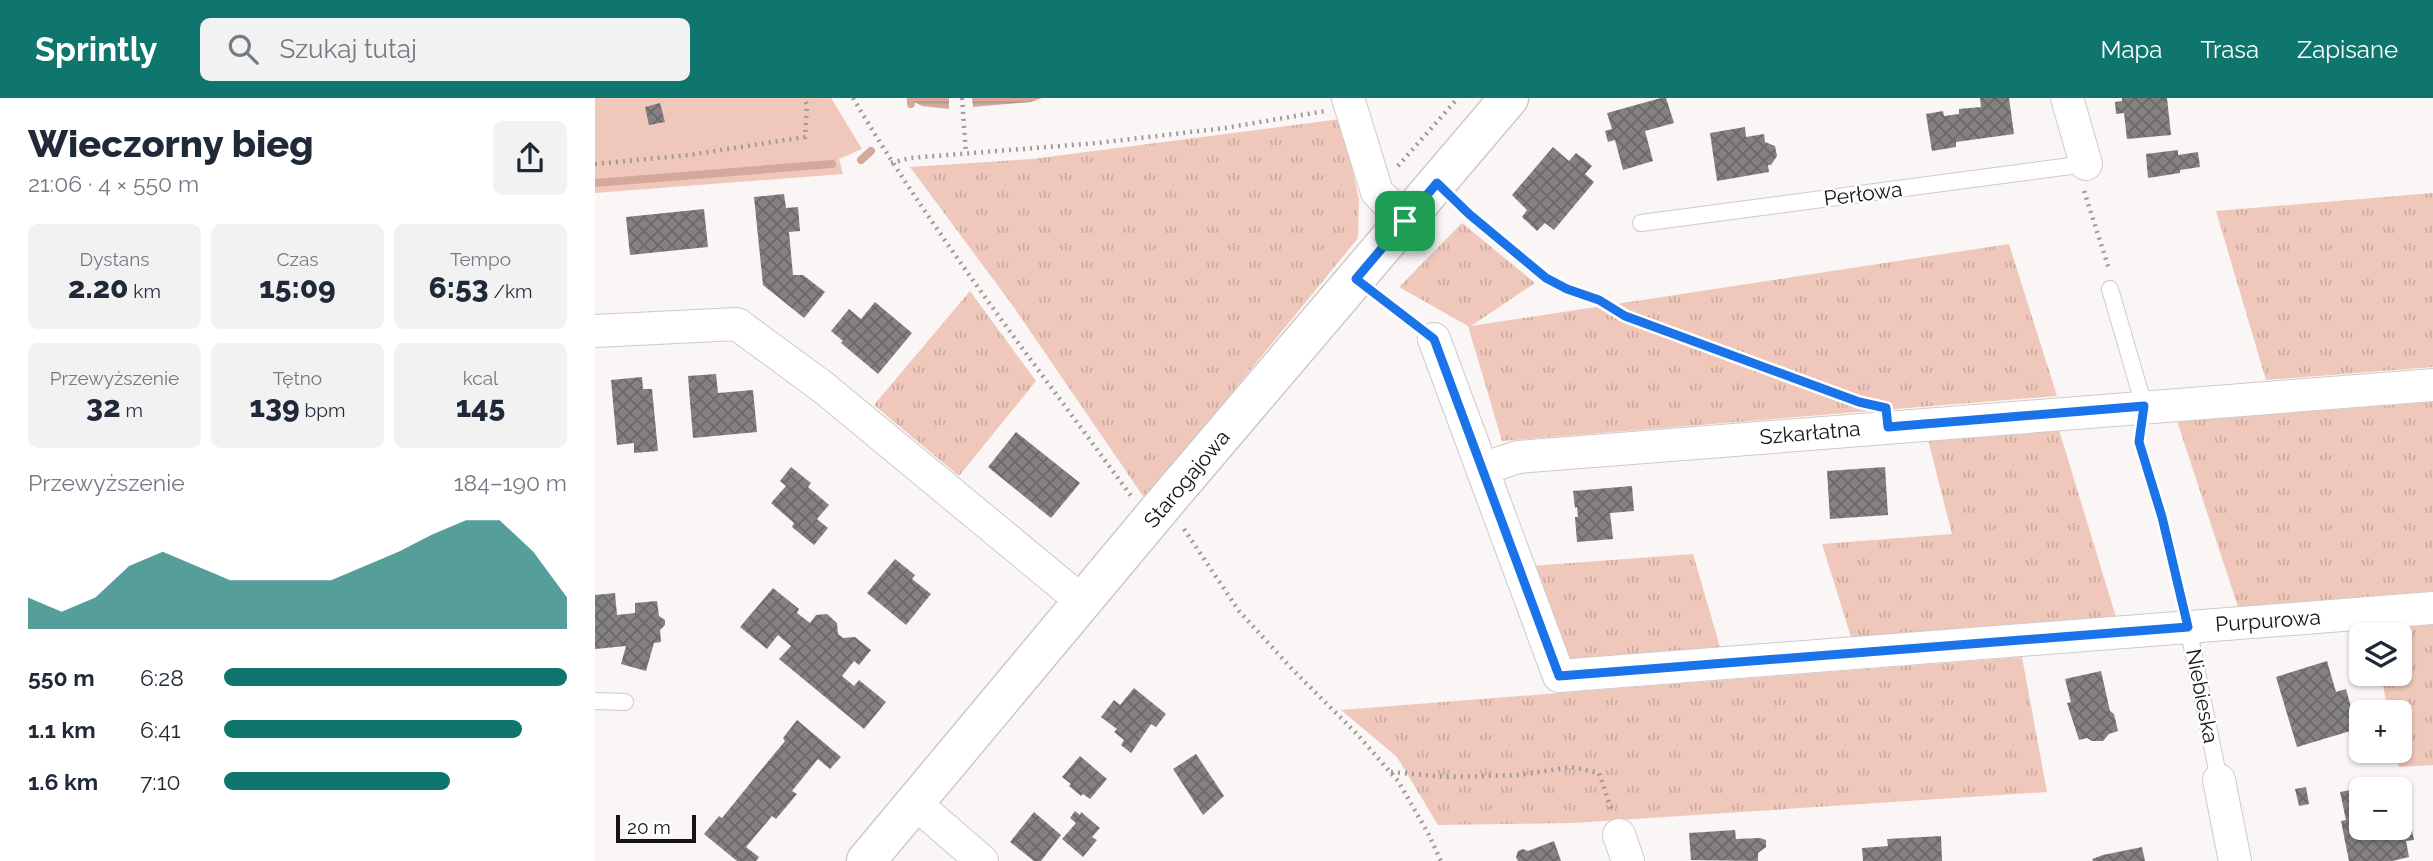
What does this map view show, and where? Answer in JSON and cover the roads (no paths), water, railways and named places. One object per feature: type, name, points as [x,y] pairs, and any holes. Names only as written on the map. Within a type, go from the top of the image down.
[{"type":"street","name":"Starogajowa","points":[[866,861],[1083,602],[1148,501],[1356,279],[1510,98]]},
{"type":"street","points":[[2067,98],[2086,164]]},
{"type":"street","points":[[1349,102],[1377,192],[1405,221]]},
{"type":"street","points":[[595,331],[737,324],[824,388],[1083,602]]},
{"type":"street","points":[[1434,339],[1482,469]]},
{"type":"street","name":"Szkarłatna","points":[[1482,469],[1518,457],[2433,385]]},
{"type":"street","name":"Purpurowa","points":[[1482,469],[1559,676],[2433,608]]},
{"type":"street","name":"Niebieska","points":[[2219,780],[2235,861]]},
{"type":"street","points":[[915,803],[982,861]]},
{"type":"lane","name":"Perłowa","points":[[1641,223],[2086,164]]},
{"type":"lane","points":[[2109,289],[2144,406]]},
{"type":"lane","name":"Niebieska","points":[[2188,627],[2219,780]]},
{"type":"lane","points":[[595,701],[625,702]]},
{"type":"waterway","points":[[911,98],[911,104]]},
{"type":"waterway","points":[[861,160],[871,151]]},
{"type":"waterway","points":[[595,183],[832,164]]}]
